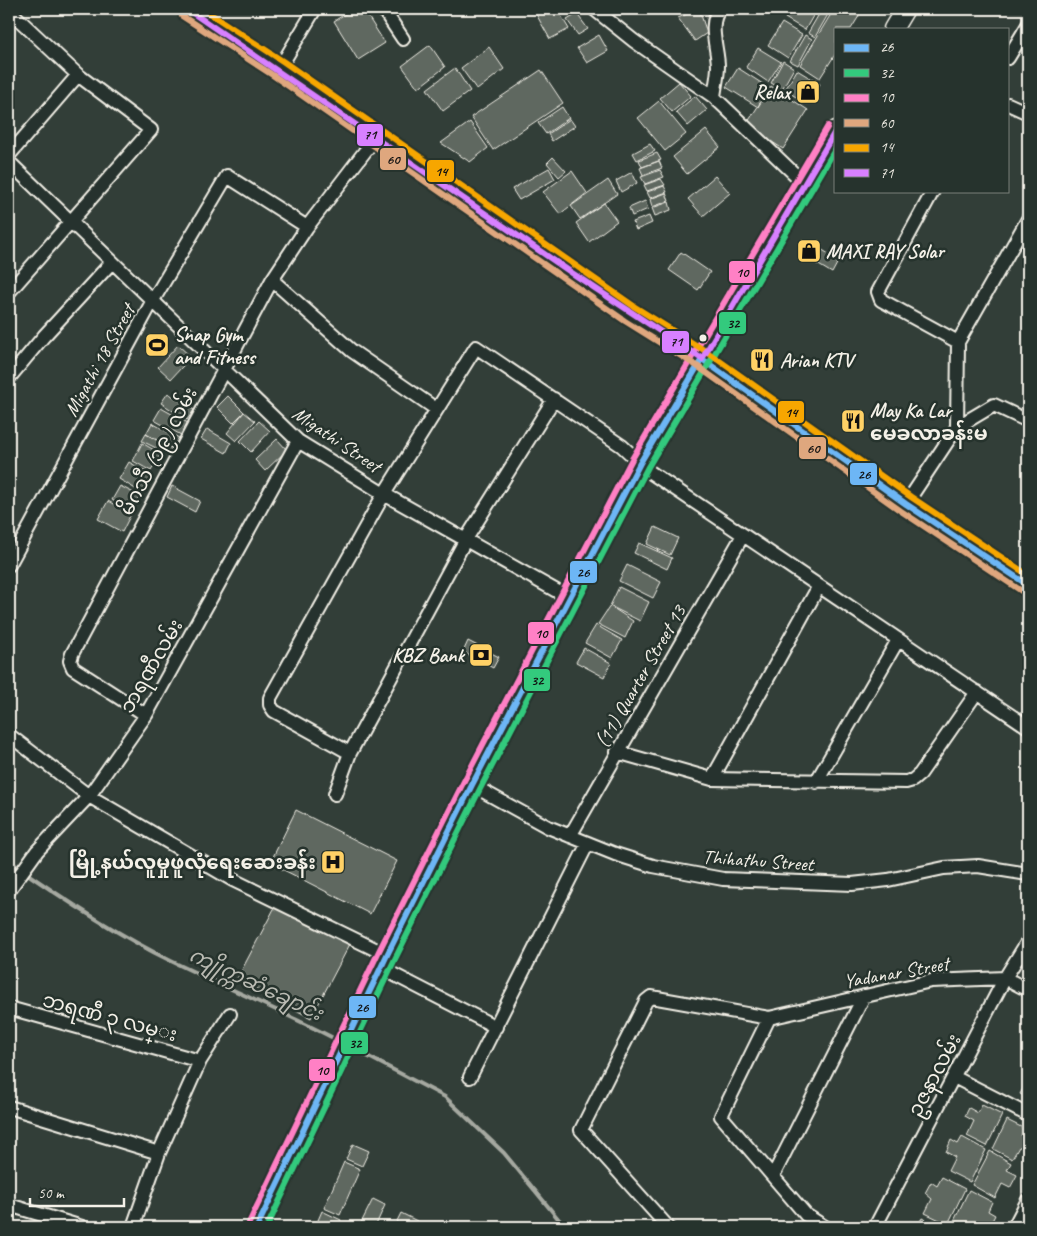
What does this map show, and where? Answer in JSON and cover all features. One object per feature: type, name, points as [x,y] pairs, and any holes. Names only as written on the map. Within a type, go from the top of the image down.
[{"type":"main road","points":[[187,9],[279,69],[630,314],[702,359],[906,504],[1028,585]]},
{"type":"main road","points":[[894,28],[905,9]]},
{"type":"main road","points":[[257,1227],[384,962],[472,785],[640,463],[834,133]]},
{"type":"street","points":[[279,69],[315,9]]},
{"type":"street","points":[[383,9],[403,39]]},
{"type":"street","points":[[594,9],[634,41],[714,97],[805,184]]},
{"type":"street","points":[[714,97],[718,66],[714,38],[716,10]]},
{"type":"street","points":[[9,20],[14,15],[78,75],[150,130],[9,292]]},
{"type":"street","points":[[1010,55],[1028,24]]},
{"type":"street","points":[[9,155],[78,75]]},
{"type":"street","points":[[1010,105],[1028,113]]},
{"type":"street","name":"မိဂသီ (၁၉) လမ်း","points":[[146,715],[73,668],[70,661],[272,280],[307,226],[376,137]]},
{"type":"street","name":"Migathi Street","points":[[9,162],[298,441],[384,494],[569,598]]},
{"type":"street","name":"Migathi 18 Street","points":[[9,565],[152,302],[227,176],[307,226]]},
{"type":"street","points":[[932,192],[878,292],[878,296],[881,300],[958,342]]},
{"type":"street","points":[[957,427],[958,342],[1028,219]]},
{"type":"street","points":[[9,378],[44,336],[112,262]]},
{"type":"street","points":[[272,280],[346,347],[436,409]]},
{"type":"street","points":[[350,753],[274,711],[270,705],[270,698],[384,494],[476,347],[622,446],[640,463],[743,535],[1028,727]]},
{"type":"street","points":[[335,794],[350,753],[466,539],[554,399]]},
{"type":"street","points":[[906,504],[957,427],[994,405],[1028,421]]},
{"type":"street","name":"ဘရဏီလမ်း","points":[[9,890],[37,852],[89,796],[146,715],[298,441]]},
{"type":"street","name":"(11) Quarter Street 13","points":[[570,836],[743,535]]},
{"type":"street","points":[[712,779],[819,586]]},
{"type":"street","points":[[816,782],[898,640]]},
{"type":"street","points":[[617,752],[712,779],[906,782],[913,780],[920,774],[977,692]]},
{"type":"street","points":[[9,735],[89,796],[233,880],[384,962],[496,1027]]},
{"type":"street","name":"Thihathu Street","points":[[472,785],[548,827],[588,843],[653,866],[723,879],[852,884],[888,880],[944,868],[978,866],[1028,874]]},
{"type":"street","points":[[470,1077],[588,843]]},
{"type":"street","name":"ဥဇနာလမ်း","points":[[875,1227],[1005,978],[1028,941]]},
{"type":"street","name":"Yadanar Street","points":[[769,1018],[931,981],[1005,978],[1028,990]]},
{"type":"street","points":[[773,1176],[864,996]]},
{"type":"street","points":[[668,1227],[584,1136],[581,1130],[583,1122],[646,1001],[651,998],[769,1018],[721,1116],[806,1215],[825,1227]]},
{"type":"street","name":"ဘရဏီ ၃ လမ္း","points":[[9,1008],[200,1061]]},
{"type":"street","points":[[134,1227],[159,1153],[200,1061],[230,1014]]},
{"type":"street","points":[[954,1077],[1028,1115]]},
{"type":"street","points":[[9,1107],[159,1153]]},
{"type":"street","points":[[1014,1227],[1028,1200]]},
{"type":"street","points":[[9,1205],[82,1227]]},
{"type":"building","points":[[353,9],[363,9],[385,43],[358,60],[334,21]]},
{"type":"building","points":[[544,9],[557,9],[569,29],[550,39],[536,14]]},
{"type":"building","points":[[699,9],[707,33],[695,41],[678,18]]},
{"type":"building","points":[[790,9],[817,9],[805,30],[785,18]]},
{"type":"building","points":[[822,9],[830,11],[815,37],[808,33]]},
{"type":"building","points":[[834,9],[847,9],[859,16],[852,28],[834,28],[834,56],[820,78],[800,65]]},
{"type":"building","points":[[577,14],[588,29],[578,35],[567,20]]},
{"type":"building","points":[[782,23],[802,35],[788,58],[768,45]]},
{"type":"building","points":[[599,35],[608,51],[587,63],[577,48]]},
{"type":"building","points":[[805,35],[812,39],[798,65],[790,61]]},
{"type":"building","points":[[430,45],[445,67],[418,88],[402,66]]},
{"type":"building","points":[[489,47],[504,69],[477,90],[461,68]]},
{"type":"building","points":[[758,48],[781,62],[768,82],[746,67]]},
{"type":"building","points":[[783,61],[794,68],[782,89],[771,83]]},
{"type":"building","points":[[455,68],[470,91],[443,111],[427,89]]},
{"type":"building","points":[[738,68],[769,88],[758,107],[726,87]]},
{"type":"building","points":[[541,70],[563,103],[493,150],[471,117]]},
{"type":"building","points":[[797,70],[820,84],[807,104],[785,90]]},
{"type":"building","points":[[679,82],[691,96],[672,112],[660,98]]},
{"type":"building","points":[[771,86],[808,110],[783,149],[746,125]]},
{"type":"building","points":[[695,96],[707,110],[688,126],[676,112]]},
{"type":"building","points":[[659,101],[686,134],[665,151],[638,118]]},
{"type":"building","points":[[562,107],[569,118],[546,134],[538,123]]},
{"type":"building","points":[[570,119],[575,126],[552,141],[548,134]]},
{"type":"building","points":[[470,122],[488,148],[470,162],[441,143]]},
{"type":"building","points":[[706,130],[720,147],[687,174],[673,157]]},
{"type":"building","points":[[650,144],[655,151],[637,160],[633,153]]},
{"type":"building","points":[[657,153],[661,160],[642,167],[639,160]]},
{"type":"building","points":[[553,157],[566,171],[559,177],[547,163]]},
{"type":"building","points":[[659,161],[662,168],[643,175],[640,168]]},
{"type":"building","points":[[549,168],[555,179],[519,200],[512,189]]},
{"type":"building","points":[[660,170],[664,177],[645,184],[641,177]]},
{"type":"building","points":[[572,171],[587,193],[560,214],[543,192]]},
{"type":"building","points":[[632,172],[637,183],[621,192],[616,181]]},
{"type":"building","points":[[715,176],[730,193],[703,216],[688,199]]},
{"type":"building","points":[[661,179],[665,185],[647,191],[644,185]]},
{"type":"building","points":[[608,180],[617,194],[580,219],[571,206]]},
{"type":"building","points":[[664,186],[667,192],[650,198],[647,192]]},
{"type":"building","points":[[666,193],[669,201],[652,207],[650,199]]},
{"type":"building","points":[[645,201],[648,209],[632,216],[629,208]]},
{"type":"building","points":[[669,202],[671,210],[655,216],[652,208]]},
{"type":"building","points":[[604,203],[617,221],[589,242],[576,223]]},
{"type":"building","points":[[649,216],[652,223],[636,230],[633,222]]},
{"type":"building","points":[[809,242],[839,260],[832,273],[802,255]]},
{"type":"building","points":[[681,252],[710,272],[698,290],[669,270]]},
{"type":"building","points":[[178,345],[191,357],[171,379],[158,367]]},
{"type":"building","points":[[168,393],[194,410],[187,420],[161,403]]},
{"type":"building","points":[[228,396],[244,412],[233,423],[217,407]]},
{"type":"building","points":[[161,408],[188,423],[181,435],[154,420]]},
{"type":"building","points":[[244,412],[255,421],[236,441],[227,433]]},
{"type":"building","points":[[259,421],[270,431],[251,452],[240,441]]},
{"type":"building","points":[[152,423],[179,438],[173,449],[146,434]]},
{"type":"building","points":[[207,429],[231,443],[226,453],[201,439]]},
{"type":"building","points":[[146,434],[173,449],[170,455],[142,441]]},
{"type":"building","points":[[277,439],[287,450],[265,471],[255,460]]},
{"type":"building","points":[[142,443],[161,454],[151,471],[133,461]]},
{"type":"building","points":[[129,462],[152,475],[142,493],[119,479]]},
{"type":"building","points":[[120,486],[140,496],[132,511],[112,500]]},
{"type":"building","points":[[172,486],[200,501],[195,512],[167,497]]},
{"type":"building","points":[[108,501],[131,514],[122,532],[98,519]]},
{"type":"building","points":[[655,527],[678,538],[670,555],[647,544]]},
{"type":"building","points":[[639,543],[672,558],[667,569],[634,553]]},
{"type":"building","points":[[627,565],[661,582],[653,598],[619,581]]},
{"type":"building","points":[[619,587],[649,602],[640,621],[610,606]]},
{"type":"building","points":[[610,606],[633,621],[625,638],[598,624]]},
{"type":"building","points":[[596,625],[622,640],[612,658],[585,643]]},
{"type":"building","name":"KBZ Bank","points":[[468,641],[499,657],[493,668],[463,652]]},
{"type":"building","points":[[584,648],[611,663],[604,677],[576,662]]},
{"type":"building","name":"မြို့နယ်လူမှုဖူလုံရေးဆေးခန်း","points":[[296,810],[397,861],[370,914],[270,863]]},
{"type":"building","points":[[276,905],[350,944],[311,1018],[237,979]]},
{"type":"building","points":[[1028,1079],[1028,1098],[1020,1094]]},
{"type":"building","points":[[982,1105],[1002,1115],[987,1146],[967,1136],[974,1121],[965,1116],[969,1108],[978,1113]]},
{"type":"building","points":[[1007,1120],[1025,1129],[1021,1136],[1026,1139],[1012,1159],[993,1149]]},
{"type":"building","points":[[962,1137],[986,1150],[970,1182],[948,1171],[955,1157],[946,1152],[951,1140],[958,1144]]},
{"type":"building","points":[[353,1144],[369,1151],[362,1166],[346,1159]]},
{"type":"building","points":[[990,1151],[1011,1163],[1007,1170],[1017,1175],[1010,1188],[1002,1184],[995,1198],[972,1185]]},
{"type":"building","points":[[344,1162],[360,1169],[340,1215],[324,1208]]},
{"type":"building","points":[[942,1177],[965,1189],[948,1224],[925,1213],[932,1199],[925,1193],[931,1182],[937,1186]]},
{"type":"building","points":[[969,1190],[992,1202],[988,1211],[995,1215],[989,1227],[980,1224],[979,1227],[951,1227]]},
{"type":"building","points":[[373,1199],[385,1205],[375,1227],[370,1227],[361,1223]]},
{"type":"building","points":[[322,1211],[341,1220],[338,1227],[315,1227]]},
{"type":"building","points":[[401,1213],[423,1224],[422,1227],[394,1227]]},
{"type":"building","points":[[922,1218],[939,1227],[907,1227],[910,1221],[918,1225]]},
{"type":"waterway","name":"ကျိုက္ကဆံချောင်း","points":[[9,861],[129,939],[339,1041]]},
{"type":"waterway","name":"ကျိုက္ကဆံချောင်း","points":[[348,1046],[445,1097],[504,1153],[565,1227]]},
{"type":"transit line","name":"71","points":[[187,9],[572,273],[702,359],[834,133]]},
{"type":"transit line","name":"14","points":[[203,9],[284,62],[635,307],[707,352],[911,497],[1028,575]]},
{"type":"transit line","name":"60","points":[[182,16],[274,76],[625,321],[697,366],[901,511],[1023,592]]},
{"type":"transit line","name":"10","points":[[249,1223],[379,951],[464,781],[632,459],[828,126]]},
{"type":"transit line","name":"32","points":[[267,1227],[395,959],[480,789],[648,467],[834,151]]},
{"type":"transit line","name":"26","points":[[702,359],[906,504],[1028,585]]},
{"type":"transit line","name":"26","points":[[257,1227],[387,955],[472,785],[640,463],[702,359]]},
{"type":"place","name":"Relax","points":[[808,92]]},
{"type":"place","name":"MAXI RAY Solar","points":[[809,251]]},
{"type":"place","name":"Snap Gym and Fitness","points":[[157,345]]},
{"type":"place","name":"Arian KTV","points":[[762,360]]},
{"type":"place","name":"May Ka Lar မေခလာခန်းမ","points":[[853,421]]},
{"type":"place","name":"KBZ Bank","points":[[481,655]]},
{"type":"place","name":"မြို့နယ်လူမှုဖူလုံရေးဆေးခန်း","points":[[333,862]]}]
